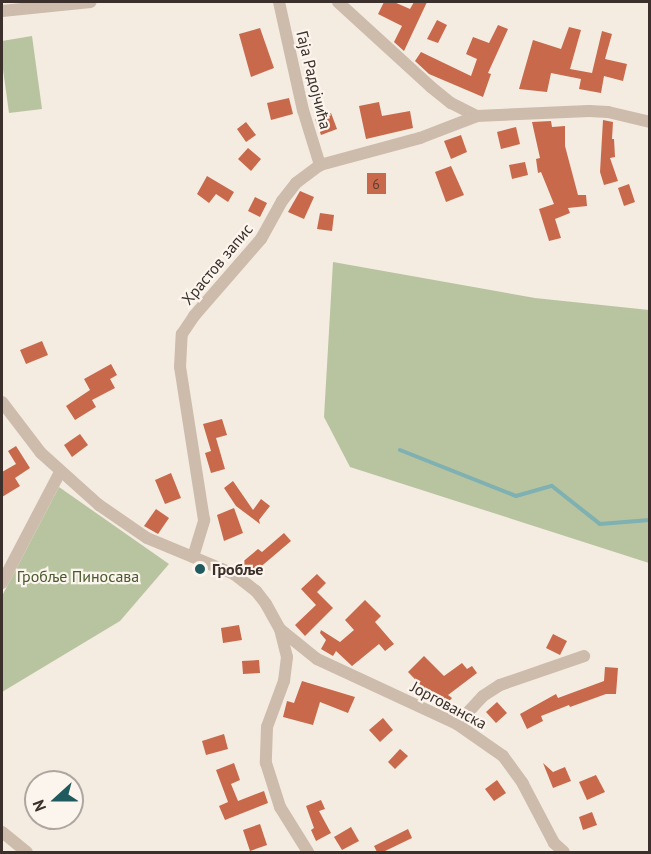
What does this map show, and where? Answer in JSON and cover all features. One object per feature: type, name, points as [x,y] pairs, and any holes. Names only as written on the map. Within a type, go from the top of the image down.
[{"type":"street","points":[[2,11],[91,2]]},
{"type":"street","name":"Гаја Радојчића","points":[[279,2],[303,110],[320,165]]},
{"type":"street","points":[[338,2],[451,103],[477,116]]},
{"type":"street","points":[[447,128],[451,103]]},
{"type":"street","name":"Храстов запис","points":[[193,557],[203,527],[203,510],[180,367],[182,334],[194,316],[261,239],[288,193],[320,165],[447,128],[477,116],[589,111],[628,116],[650,122]]},
{"type":"street","points":[[2,402],[60,472],[99,505],[147,538],[226,570],[256,591],[280,629],[285,646],[286,670],[267,727],[266,763],[280,807],[308,852]]},
{"type":"street","points":[[2,583],[52,482],[60,472]]},
{"type":"street","name":"Јоргованска","points":[[280,629],[317,659],[456,724],[482,740],[508,762],[523,784],[555,843],[564,852]]},
{"type":"street","points":[[456,724],[483,696],[500,685],[584,656]]},
{"type":"street","points":[[2,832],[27,852]]},
{"type":"green space","points":[[32,36],[42,109],[9,113],[2,62],[2,41]]},
{"type":"green space","points":[[333,262],[535,298],[649,310],[649,563],[350,467],[324,417]]},
{"type":"green space","name":"Гробље Пиносава","points":[[59,487],[169,564],[120,621],[2,692],[2,596]]},
{"type":"building","points":[[384,2],[394,2],[410,9],[414,2],[427,2],[404,51],[394,42],[402,26],[378,14]]},
{"type":"building","points":[[437,20],[447,25],[438,43],[427,39]]},
{"type":"building","points":[[498,25],[508,29],[488,73],[491,74],[483,97],[429,74],[415,61],[421,52],[471,76],[477,59],[466,54],[473,37],[489,43]]},
{"type":"building","points":[[569,27],[581,30],[570,69],[592,73],[602,31],[612,34],[605,59],[627,64],[623,81],[604,76],[601,93],[579,89],[581,79],[551,73],[547,92],[519,89],[533,40],[561,49]]},
{"type":"building","points":[[260,28],[274,68],[251,77],[239,34]]},
{"type":"building","points":[[289,98],[293,114],[271,120],[267,103]]},
{"type":"building","points":[[379,102],[382,116],[410,111],[413,128],[366,139],[359,106]]},
{"type":"building","points":[[331,113],[337,129],[321,135],[315,119]]},
{"type":"building","points":[[603,120],[613,122],[612,139],[614,139],[615,157],[610,158],[618,181],[604,185],[600,172]]},
{"type":"building","points":[[551,121],[552,127],[565,126],[565,146],[578,195],[586,195],[587,206],[568,208],[570,213],[555,219],[561,238],[549,241],[539,209],[554,204],[541,172],[538,173],[536,159],[540,158],[532,122]]},
{"type":"building","points":[[246,122],[256,135],[246,142],[237,129]]},
{"type":"building","points":[[516,127],[520,144],[501,149],[497,132]]},
{"type":"building","points":[[461,135],[467,152],[451,159],[444,141]]},
{"type":"building","points":[[248,148],[261,159],[251,171],[238,159]]},
{"type":"building","points":[[525,162],[528,175],[512,179],[509,165]]},
{"type":"building","points":[[451,166],[464,195],[446,202],[435,172]]},
{"type":"building","points":[[367,173],[386,173],[386,194],[367,194]]},
{"type":"building","points":[[207,176],[234,192],[228,202],[216,194],[209,203],[197,194]]},
{"type":"building","points":[[629,184],[635,202],[624,206],[618,188]]},
{"type":"building","points":[[300,191],[314,197],[304,219],[288,212]]},
{"type":"building","points":[[255,197],[267,203],[260,217],[248,211]]},
{"type":"building","points":[[320,213],[334,215],[332,231],[317,229]]},
{"type":"building","points":[[42,341],[48,355],[26,364],[20,350]]},
{"type":"building","points":[[111,364],[117,375],[110,379],[115,388],[92,400],[96,407],[75,420],[66,406],[90,390],[84,379]]},
{"type":"building","points":[[222,419],[227,435],[216,438],[225,469],[211,473],[205,453],[211,451],[203,424]]},
{"type":"building","points":[[80,434],[88,445],[72,457],[64,445]]},
{"type":"building","points":[[16,446],[30,468],[15,478],[20,486],[2,497],[2,472],[16,464],[8,451]]},
{"type":"building","points":[[171,473],[181,498],[165,504],[155,480]]},
{"type":"building","points":[[233,481],[253,510],[261,499],[270,506],[259,520],[260,524],[236,506],[224,488]]},
{"type":"building","points":[[234,508],[243,533],[224,541],[217,515]]},
{"type":"building","points":[[156,509],[169,518],[158,534],[144,526]]},
{"type":"building","points":[[284,533],[291,541],[250,576],[240,564],[258,549],[262,552]]},
{"type":"building","points":[[317,574],[326,583],[317,592],[333,608],[305,636],[295,625],[316,605],[301,589]]},
{"type":"building","points":[[365,600],[381,616],[375,622],[394,644],[385,651],[379,644],[352,666],[336,651],[333,656],[321,649],[326,640],[320,633],[321,630],[340,642],[354,630],[345,620]]},
{"type":"building","points":[[239,625],[242,640],[223,643],[221,628]]},
{"type":"building","points":[[553,634],[567,641],[560,655],[546,648]]},
{"type":"building","points":[[424,656],[444,676],[462,663],[467,669],[472,666],[477,673],[448,695],[452,698],[443,708],[408,672]]},
{"type":"building","points":[[259,660],[260,673],[243,674],[242,661]]},
{"type":"building","points":[[605,667],[618,668],[616,694],[606,694],[541,716],[543,721],[527,729],[520,714],[556,694],[558,698],[604,681]]},
{"type":"building","points":[[302,681],[355,697],[348,713],[320,702],[313,725],[283,717],[287,701],[294,703]]},
{"type":"building","points":[[497,702],[507,713],[496,723],[486,712]]},
{"type":"building","points":[[383,718],[393,730],[380,742],[369,730]]},
{"type":"building","points":[[224,734],[228,749],[206,755],[202,741]]},
{"type":"building","points":[[400,749],[408,756],[395,769],[388,762]]},
{"type":"building","points":[[234,763],[240,780],[231,784],[238,801],[264,791],[268,803],[225,820],[219,806],[228,802],[216,770]]},
{"type":"building","points":[[543,763],[553,772],[565,767],[571,781],[553,788]]},
{"type":"building","points":[[596,775],[605,792],[587,800],[579,782]]},
{"type":"building","points":[[497,780],[506,793],[494,801],[485,789]]},
{"type":"building","points":[[321,800],[325,809],[319,811],[331,833],[316,841],[306,806]]},
{"type":"building","points":[[592,812],[597,825],[583,830],[579,817]]},
{"type":"building","points":[[260,824],[267,845],[250,851],[243,830]]},
{"type":"building","points":[[351,827],[359,841],[342,850],[334,837]]},
{"type":"building","points":[[408,829],[412,838],[383,852],[377,852],[374,846]]},
{"type":"waterway","points":[[400,450],[516,496],[552,486],[600,524],[650,520]]},
{"type":"place","name":"Гробље","points":[[200,569]]}]
